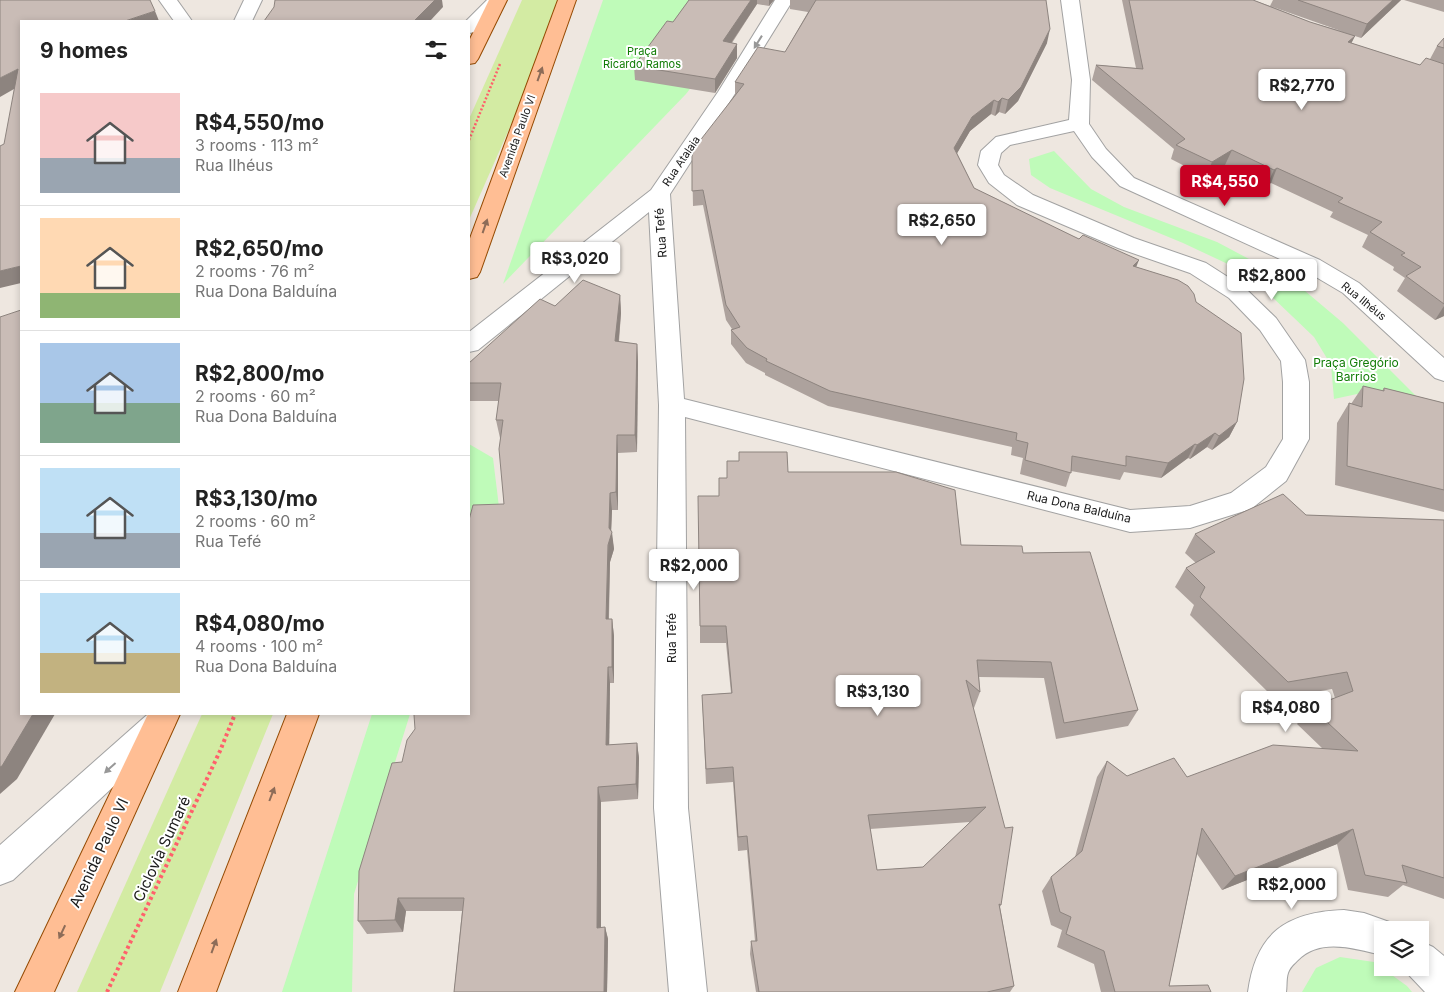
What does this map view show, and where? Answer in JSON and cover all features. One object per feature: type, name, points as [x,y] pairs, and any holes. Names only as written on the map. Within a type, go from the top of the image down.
[{"type":"main road","points":[[470,57],[497,0]]},
{"type":"main road","name":"Avenida Paulo VI","points":[[470,269],[567,0]]},
{"type":"main road","points":[[197,992],[303,715]]},
{"type":"main road","name":"Avenida Paulo VI","points":[[34,992],[161,719]]},
{"type":"street","points":[[168,0],[183,20]]},
{"type":"street","points":[[243,20],[253,0]]},
{"type":"street","points":[[470,27],[497,0]]},
{"type":"street","name":"Rua Atalaia","points":[[470,343],[659,194],[727,92],[784,0]]},
{"type":"street","points":[[1070,0],[1081,80],[1079,124]]},
{"type":"street","name":"Rua Ilhéus","points":[[1079,124],[1099,153],[1126,182],[1312,265],[1351,288],[1444,372]]},
{"type":"street","name":"Rua Dona Balduína","points":[[672,405],[1130,521],[1190,517],[1241,501],[1276,474],[1296,439],[1296,382],[1293,360],[1268,324],[1237,292],[1198,268],[1126,243],[1025,200],[996,179],[988,165],[990,151],[1003,141],[1079,124]]},
{"type":"street","name":"Rua Tefé","points":[[659,194],[672,405],[672,808],[688,992]]},
{"type":"street","points":[[0,868],[161,719]]},
{"type":"street","points":[[1266,992],[1271,962],[1283,945],[1304,934],[1325,929],[1354,929],[1374,935]]},
{"type":"street","points":[[1429,967],[1444,985]]},
{"type":"path","points":[[470,138],[501,62]]},
{"type":"path","name":"Ciclovia Sumaré","points":[[107,992],[236,715]]},
{"type":"green space","points":[[522,0],[559,0],[514,118],[470,218],[470,117]]},
{"type":"green space","name":"Praça Ricardo Ramos","points":[[603,0],[758,0],[686,94],[503,284]]},
{"type":"green space","name":"Praça Gregório Barrios","points":[[1054,151],[1091,189],[1124,207],[1217,242],[1298,285],[1343,323],[1423,403],[1371,391],[1334,399],[1331,365],[1314,337],[1247,273],[1183,243],[1050,188],[1031,175],[1029,159]]},
{"type":"green space","points":[[470,445],[493,458],[500,515],[470,522]]},
{"type":"green space","points":[[202,715],[273,715],[160,992],[77,992]]},
{"type":"green space","points":[[372,715],[410,715],[354,894],[352,992],[282,992]]},
{"type":"green space","points":[[1340,957],[1374,962],[1374,976],[1393,976],[1412,992],[1302,992],[1316,968]]},
{"type":"building","points":[[0,0],[150,0],[155,11],[128,20],[20,20],[20,266],[0,271],[0,146],[4,144],[18,69],[0,78]]},
{"type":"building","points":[[275,0],[435,0],[415,20],[265,20],[274,7]]},
{"type":"building","points":[[689,0],[751,0],[723,41],[737,44],[715,79],[634,66],[667,21],[673,22]]},
{"type":"building","points":[[816,0],[1046,0],[1050,29],[1021,87],[1008,100],[1002,98],[998,102],[994,100],[972,117],[954,148],[974,188],[1079,239],[1083,235],[1139,260],[1133,266],[1178,280],[1188,286],[1194,294],[1196,302],[1241,333],[1244,379],[1237,422],[1219,436],[1215,433],[1168,463],[1126,456],[1126,466],[1072,456],[1071,473],[1025,460],[1028,443],[1016,440],[1017,433],[830,391],[766,361],[767,359],[747,348],[731,330],[740,327],[726,305],[703,190],[692,191],[692,156],[695,147],[744,84],[735,82],[758,47],[785,52]]},
{"type":"building","points":[[1129,0],[1253,0],[1310,22],[1355,36],[1348,42],[1420,65],[1426,58],[1444,64],[1444,304],[1406,276],[1421,267],[1401,255],[1405,253],[1370,232],[1382,222],[1338,202],[1343,198],[1277,168],[1274,170],[1232,150],[1212,162],[1176,145],[1185,139],[1096,65],[1143,69]]},
{"type":"building","points":[[1298,0],[1393,0],[1367,24]]},
{"type":"building","points":[[1444,38],[1444,48],[1437,46]]},
{"type":"building","points":[[583,280],[620,295],[615,341],[637,344],[635,435],[617,435],[616,492],[610,493],[609,528],[612,532],[608,545],[606,619],[612,619],[612,667],[608,667],[606,745],[637,743],[636,784],[598,787],[597,928],[605,927],[604,992],[454,992],[464,898],[398,898],[395,920],[358,921],[359,871],[392,763],[402,762],[407,740],[415,729],[414,715],[470,715],[470,516],[473,505],[504,504],[499,449],[503,420],[496,420],[501,383],[470,383],[470,362],[540,299],[555,306]]},
{"type":"building","points":[[20,310],[20,715],[32,715],[0,767],[0,317]]},
{"type":"building","points":[[1363,386],[1384,391],[1384,388],[1444,403],[1444,490],[1347,466],[1349,403],[1362,407]]},
{"type":"building","points":[[739,452],[787,452],[788,472],[896,472],[955,490],[961,545],[1022,546],[1023,553],[1090,552],[1138,710],[1064,723],[1051,662],[977,660],[980,692],[966,680],[1005,828],[1013,827],[1001,905],[999,904],[1014,986],[987,992],[759,992],[751,941],[757,941],[747,836],[738,837],[733,767],[706,769],[702,695],[732,693],[726,626],[700,626],[698,496],[719,496],[719,478],[727,478],[727,461],[739,461]],"holes":[[[986,807],[923,867],[877,870],[868,815]]]},
{"type":"building","points":[[1283,494],[1306,515],[1444,520],[1444,878],[1402,865],[1407,883],[1365,875],[1353,829],[1235,876],[1202,828],[1169,986],[1208,985],[1211,992],[1115,992],[1104,951],[1066,934],[1071,917],[1060,912],[1051,877],[1082,851],[1107,761],[1127,776],[1174,758],[1187,777],[1273,745],[1358,751],[1311,707],[1353,691],[1347,672],[1288,682],[1200,597],[1205,587],[1186,568],[1215,552],[1195,534]]}]
